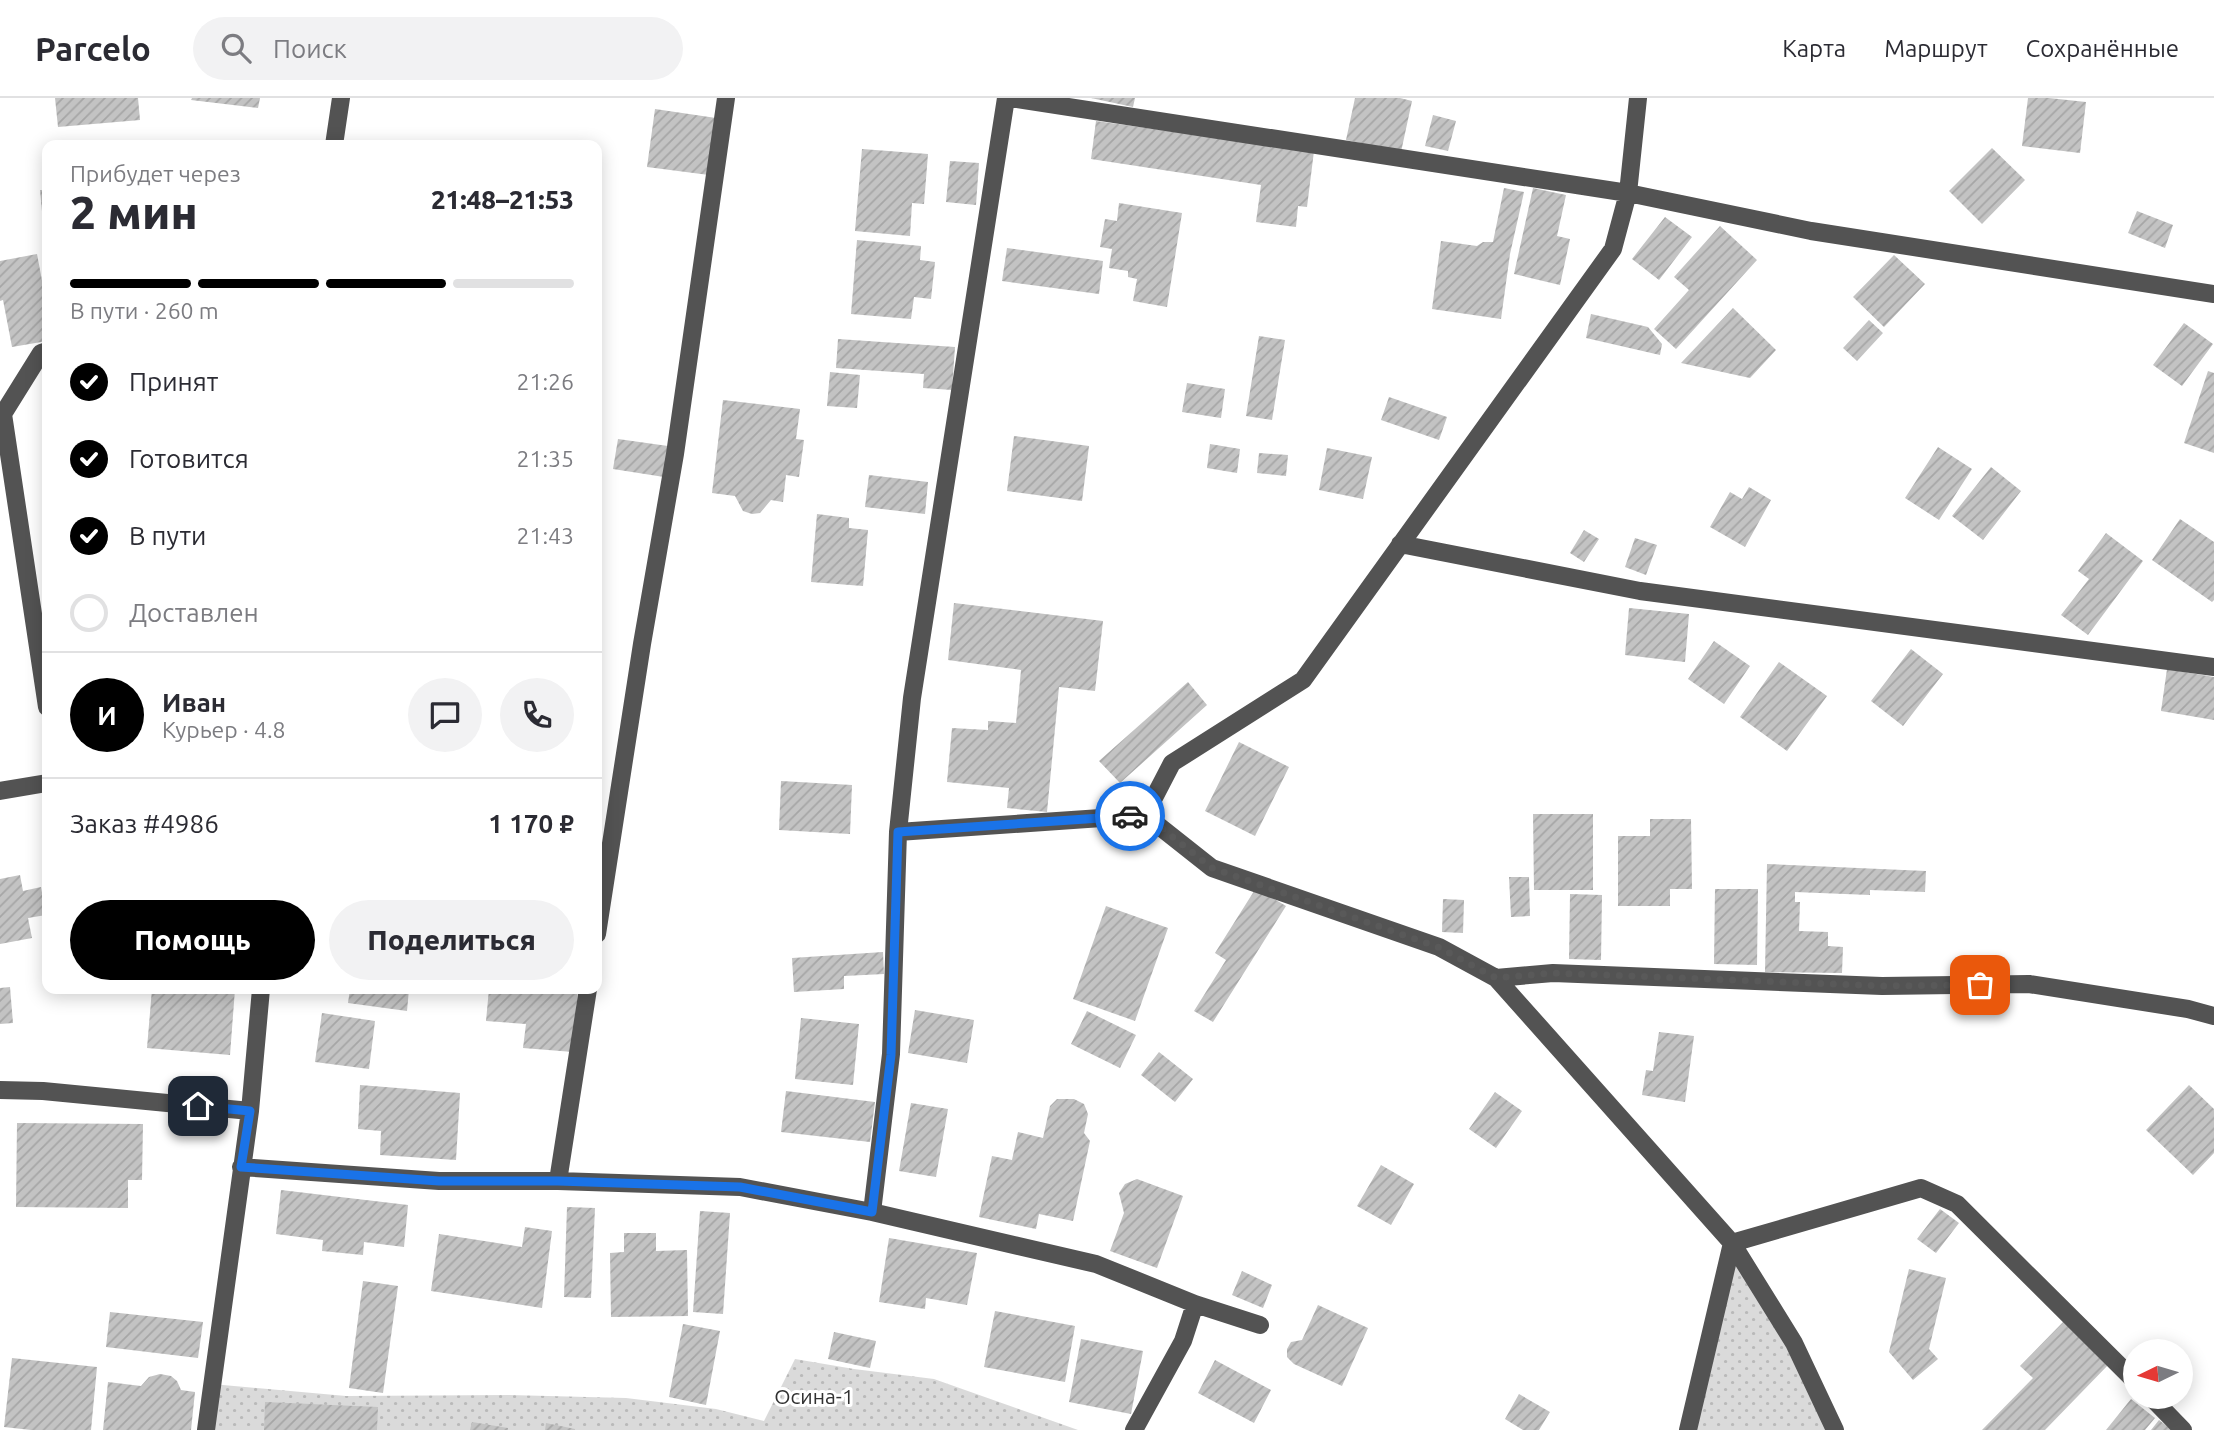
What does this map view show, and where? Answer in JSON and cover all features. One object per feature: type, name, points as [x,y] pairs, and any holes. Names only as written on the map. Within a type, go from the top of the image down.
[{"type":"street","points":[[335,140],[341,98]]},
{"type":"street","points":[[602,902],[675,454],[726,98]]},
{"type":"street","points":[[872,1212],[891,1055],[898,832],[912,698],[1008,98],[1628,192],[1811,231],[2214,294]]},
{"type":"street","points":[[1145,815],[1172,763],[1303,680],[1613,249],[1628,192],[1638,98]]},
{"type":"street","points":[[42,353],[3,414],[42,674]]},
{"type":"street","points":[[1400,544],[1640,591],[2214,667]]},
{"type":"street","points":[[0,791],[42,784]]},
{"type":"street","points":[[898,832],[1145,815],[1212,868],[1438,947],[1496,978],[1732,1243],[1794,1343],[1835,1430]]},
{"type":"street","points":[[1496,978],[1553,973],[1882,986],[2029,984],[2188,1009],[2214,1016]]},
{"type":"street","points":[[206,1430],[250,1111],[261,994]]},
{"type":"street","points":[[558,1181],[587,994]]},
{"type":"street","points":[[0,1090],[43,1091],[250,1111]]},
{"type":"street","points":[[241,1167],[439,1181],[558,1181],[740,1187],[872,1212],[1096,1264],[1195,1304],[1260,1325]]},
{"type":"street","points":[[1732,1243],[1921,1188],[1957,1204],[2123,1369]]},
{"type":"street","points":[[1688,1430],[1732,1243]]},
{"type":"street","points":[[1134,1430],[1183,1341],[1195,1304]]},
{"type":"street","points":[[2163,1409],[2183,1430]]},
{"type":"green space","points":[[1732,1243],[1835,1430],[1688,1430]]},
{"type":"green space","name":"Осина-1","points":[[795,1359],[934,1379],[1078,1430],[206,1430],[212,1384],[346,1396],[509,1395],[626,1398],[716,1409],[764,1421]]},
{"type":"building","points":[[55,98],[138,98],[140,120],[58,127]]},
{"type":"building","points":[[260,98],[258,108],[191,100]]},
{"type":"building","points":[[1091,98],[1135,98],[1133,107]]},
{"type":"building","points":[[1355,98],[1400,98],[1412,101],[1401,152],[1346,140]]},
{"type":"building","points":[[2028,98],[2086,102],[2080,153],[2022,146]]},
{"type":"building","points":[[655,109],[716,118],[709,175],[647,167]]},
{"type":"building","points":[[1433,115],[1456,121],[1448,151],[1425,146]]},
{"type":"building","points":[[1096,121],[1314,151],[1307,207],[1298,206],[1296,227],[1256,222],[1261,185],[1091,159]]},
{"type":"building","points":[[1992,148],[2025,180],[1982,224],[1949,191]]},
{"type":"building","points":[[862,149],[928,154],[924,204],[912,203],[910,236],[855,231]]},
{"type":"building","points":[[950,161],[979,163],[976,205],[946,202]]},
{"type":"building","points":[[1504,188],[1524,192],[1510,254],[1501,319],[1432,309],[1441,241],[1477,246],[1483,242],[1493,242]]},
{"type":"building","points":[[1533,188],[1566,195],[1557,236],[1570,239],[1560,285],[1514,274]]},
{"type":"building","points":[[1119,203],[1182,213],[1167,307],[1133,301],[1137,279],[1128,277],[1128,271],[1109,268],[1112,249],[1100,247],[1105,219],[1117,221]]},
{"type":"building","points":[[2137,211],[2173,225],[2165,248],[2128,233]]},
{"type":"building","points":[[1665,217],[1692,237],[1659,280],[1632,259]]},
{"type":"building","points":[[1720,226],[1757,260],[1676,349],[1654,329],[1689,290],[1674,277]]},
{"type":"building","points":[[857,240],[921,246],[920,260],[935,262],[931,299],[914,297],[911,319],[851,314]]},
{"type":"building","points":[[1007,248],[1103,261],[1099,294],[1002,281]]},
{"type":"building","points":[[37,254],[42,280],[42,342],[12,347],[3,300],[0,301],[0,261]]},
{"type":"building","points":[[1894,255],[1925,284],[1884,327],[1853,297]]},
{"type":"building","points":[[1733,308],[1776,350],[1750,378],[1681,363]]},
{"type":"building","points":[[1591,314],[1648,327],[1662,344],[1660,355],[1586,338]]},
{"type":"building","points":[[1869,320],[1883,333],[1857,361],[1843,348]]},
{"type":"building","points":[[2184,323],[2213,344],[2182,386],[2153,365]]},
{"type":"building","points":[[1259,336],[1285,340],[1272,420],[1246,416]]},
{"type":"building","points":[[838,339],[955,347],[952,390],[923,388],[924,374],[836,368]]},
{"type":"building","points":[[2208,371],[2214,373],[2214,453],[2184,443]]},
{"type":"building","points":[[830,372],[860,375],[857,408],[827,406]]},
{"type":"building","points":[[1187,383],[1225,389],[1221,418],[1182,412]]},
{"type":"building","points":[[1389,397],[1447,417],[1439,440],[1381,420]]},
{"type":"building","points":[[723,400],[800,409],[796,439],[804,440],[799,477],[786,475],[783,502],[771,500],[760,513],[743,511],[735,496],[712,493]]},
{"type":"building","points":[[1014,436],[1089,446],[1082,501],[1007,491]]},
{"type":"building","points":[[618,439],[668,446],[664,477],[613,469]]},
{"type":"building","points":[[1210,444],[1240,449],[1237,473],[1207,468]]},
{"type":"building","points":[[1938,447],[1972,469],[1939,520],[1905,498]]},
{"type":"building","points":[[1327,448],[1372,457],[1363,499],[1319,490]]},
{"type":"building","points":[[1259,453],[1288,455],[1286,476],[1257,473]]},
{"type":"building","points":[[1991,467],[2021,491],[1983,540],[1952,516]]},
{"type":"building","points":[[869,475],[928,482],[925,514],[865,507]]},
{"type":"building","points":[[1749,487],[1771,500],[1745,547],[1710,527],[1730,492],[1742,499]]},
{"type":"building","points":[[817,514],[849,518],[849,528],[868,530],[863,586],[811,582]]},
{"type":"building","points":[[2180,519],[2214,542],[2212,602],[2152,560]]},
{"type":"building","points":[[1584,530],[1599,539],[1584,562],[1570,553]]},
{"type":"building","points":[[2106,533],[2143,561],[2088,635],[2061,615],[2089,579],[2078,571]]},
{"type":"building","points":[[1635,538],[1657,545],[1646,575],[1625,567]]},
{"type":"building","points":[[954,603],[1103,621],[1095,691],[1059,687],[1047,812],[1007,808],[1009,788],[947,782],[952,728],[988,730],[988,721],[1016,723],[1021,670],[948,660]]},
{"type":"building","points":[[1629,608],[1689,614],[1685,662],[1625,655]]},
{"type":"building","points":[[1714,641],[1750,666],[1724,704],[1688,679]]},
{"type":"building","points":[[1911,649],[1943,674],[1903,726],[1871,701]]},
{"type":"building","points":[[1779,662],[1827,696],[1787,751],[1740,717]]},
{"type":"building","points":[[2167,669],[2214,677],[2214,720],[2161,711]]},
{"type":"building","points":[[1188,682],[1207,705],[1120,783],[1099,761]]},
{"type":"building","points":[[1239,742],[1289,767],[1255,836],[1205,811]]},
{"type":"building","points":[[781,781],[852,785],[850,834],[779,830]]},
{"type":"building","points":[[1533,814],[1593,814],[1593,890],[1534,890]]},
{"type":"building","points":[[1650,819],[1691,819],[1692,889],[1670,889],[1670,906],[1618,906],[1618,836],[1650,836]]},
{"type":"building","points":[[1767,864],[1926,871],[1925,892],[1870,890],[1870,895],[1795,892],[1795,902],[1800,902],[1799,931],[1828,932],[1828,946],[1843,947],[1842,973],[1765,972]]},
{"type":"building","points":[[20,875],[23,891],[41,887],[42,916],[28,918],[32,938],[0,944],[0,879]]},
{"type":"building","points":[[1509,877],[1529,877],[1530,916],[1511,917]]},
{"type":"building","points":[[1256,888],[1286,906],[1213,1022],[1194,1011],[1226,960],[1215,953]]},
{"type":"building","points":[[1715,889],[1758,889],[1757,965],[1714,964]]},
{"type":"building","points":[[1570,894],[1602,895],[1601,960],[1569,959]]},
{"type":"building","points":[[1443,899],[1464,900],[1463,933],[1442,932]]},
{"type":"building","points":[[1106,906],[1168,928],[1135,1021],[1073,999]]},
{"type":"building","points":[[883,952],[884,974],[844,976],[844,989],[794,992],[792,958]]},
{"type":"building","points":[[10,987],[13,1023],[0,1024],[0,988]]},
{"type":"building","points":[[152,994],[235,994],[230,1055],[147,1048]]},
{"type":"building","points":[[349,994],[409,994],[407,1011],[348,1003]]},
{"type":"building","points":[[489,994],[578,994],[573,1052],[523,1048],[526,1024],[486,1021]]},
{"type":"building","points":[[915,1010],[974,1020],[967,1063],[908,1053]]},
{"type":"building","points":[[1087,1011],[1136,1035],[1120,1068],[1071,1044]]},
{"type":"building","points":[[322,1013],[375,1021],[369,1069],[315,1062]]},
{"type":"building","points":[[801,1018],[859,1024],[853,1085],[795,1079]]},
{"type":"building","points":[[1659,1032],[1694,1036],[1685,1102],[1642,1095],[1646,1070],[1653,1071]]},
{"type":"building","points":[[1159,1052],[1193,1079],[1175,1102],[1141,1075]]},
{"type":"building","points":[[360,1085],[460,1093],[456,1160],[380,1155],[381,1131],[358,1129]]},
{"type":"building","points":[[2189,1085],[2214,1109],[2214,1153],[2193,1175],[2146,1130]]},
{"type":"building","points":[[786,1091],[875,1102],[870,1142],[781,1132]]},
{"type":"building","points":[[1495,1092],[1522,1111],[1496,1148],[1469,1129]]},
{"type":"building","points":[[1057,1099],[1074,1099],[1084,1104],[1088,1114],[1084,1133],[1090,1141],[1073,1221],[1039,1214],[1036,1229],[979,1217],[992,1156],[1012,1160],[1018,1132],[1043,1138],[1050,1106]]},
{"type":"building","points":[[911,1103],[948,1109],[936,1177],[899,1171]]},
{"type":"building","points":[[17,1123],[143,1124],[142,1180],[128,1180],[128,1208],[16,1207]]},
{"type":"building","points":[[1381,1165],[1414,1184],[1391,1225],[1357,1206]]},
{"type":"building","points":[[1137,1179],[1183,1196],[1157,1268],[1110,1251],[1124,1213],[1119,1193],[1125,1184]]},
{"type":"building","points":[[281,1190],[408,1205],[404,1247],[364,1242],[363,1255],[322,1251],[323,1240],[276,1234]]},
{"type":"building","points":[[567,1207],[595,1208],[591,1298],[564,1297]]},
{"type":"building","points":[[1940,1209],[1959,1223],[1936,1253],[1917,1239]]},
{"type":"building","points":[[700,1211],[730,1213],[723,1314],[693,1312]]},
{"type":"building","points":[[525,1227],[552,1231],[542,1308],[431,1291],[439,1234],[522,1247]]},
{"type":"building","points":[[624,1233],[656,1233],[656,1251],[687,1250],[688,1316],[611,1317],[610,1253],[624,1252]]},
{"type":"building","points":[[889,1238],[977,1253],[967,1305],[926,1298],[925,1309],[879,1302]]},
{"type":"building","points":[[1909,1269],[1946,1278],[1929,1349],[1938,1359],[1913,1380],[1889,1352]]},
{"type":"building","points":[[1242,1271],[1272,1285],[1263,1308],[1232,1295]]},
{"type":"building","points":[[363,1281],[398,1286],[383,1393],[349,1388]]},
{"type":"building","points":[[1318,1305],[1368,1328],[1342,1386],[1294,1364],[1287,1357],[1291,1342],[1302,1340]]},
{"type":"building","points":[[995,1311],[1075,1326],[1065,1382],[984,1367]]},
{"type":"building","points":[[110,1312],[203,1322],[198,1358],[106,1347]]},
{"type":"building","points":[[2066,1319],[2111,1362],[2045,1430],[1982,1430],[2033,1378],[2020,1366]]},
{"type":"building","points":[[683,1324],[720,1331],[706,1405],[669,1397]]},
{"type":"building","points":[[834,1332],[876,1341],[870,1368],[828,1359]]},
{"type":"building","points":[[1081,1339],[1143,1351],[1131,1414],[1069,1402]]},
{"type":"building","points":[[12,1358],[97,1367],[91,1430],[4,1427]]},
{"type":"building","points":[[1215,1360],[1271,1390],[1254,1423],[1198,1393]]},
{"type":"building","points":[[160,1374],[171,1376],[181,1390],[195,1392],[191,1430],[103,1430],[108,1382],[141,1386],[149,1377]]},
{"type":"building","points":[[1519,1394],[1550,1412],[1539,1430],[1523,1430],[1505,1419]]},
{"type":"building","points":[[265,1402],[378,1407],[377,1430],[264,1430]]},
{"type":"building","points":[[2123,1409],[2144,1409],[2155,1418],[2145,1430],[2106,1430]]},
{"type":"building","points":[[2159,1420],[2172,1430],[2151,1430]]},
{"type":"building","points":[[472,1422],[508,1428],[508,1430],[470,1430]]},
{"type":"building","points":[[546,1423],[575,1429],[575,1430],[545,1430]]},
{"type":"way so far","points":[[1130,816],[1145,815],[1212,868],[1438,947],[1496,978],[1553,973],[1882,986],[1980,985]]},
{"type":"route","points":[[198,1106],[250,1111],[241,1167],[439,1181],[558,1181],[740,1187],[872,1212],[891,1055],[898,832],[1130,816]]}]
